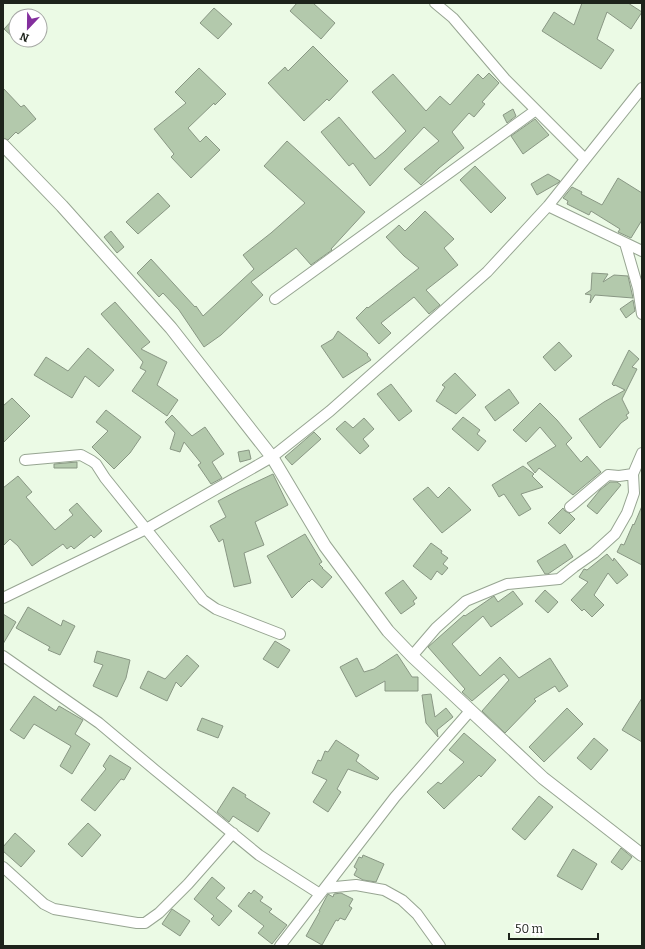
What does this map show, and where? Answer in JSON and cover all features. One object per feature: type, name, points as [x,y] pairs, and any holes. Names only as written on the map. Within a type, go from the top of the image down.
[{"type":"street","points":[[435,3],[453,18],[505,79],[585,159]]},
{"type":"street","points":[[3,598],[146,529],[272,457],[330,411],[487,272],[548,206],[642,88]]},
{"type":"street","points":[[275,299],[536,110]]},
{"type":"street","points":[[3,145],[62,206],[171,328],[272,457],[325,546],[388,631],[412,656],[543,778],[642,855]]},
{"type":"street","points":[[548,206],[642,251]]},
{"type":"street","points":[[625,243],[638,288],[642,314]]},
{"type":"street","points":[[412,656],[436,628],[466,602],[507,584],[559,579],[594,553],[615,534],[628,513],[634,493],[633,474],[642,453]]},
{"type":"street","points":[[25,460],[81,455],[96,464],[105,478],[203,600],[216,609],[280,634]]},
{"type":"street","points":[[570,506],[608,475],[619,476],[633,474]]},
{"type":"street","points":[[3,656],[99,723],[258,855],[323,891],[356,885],[384,890],[402,900],[417,914],[440,946]]},
{"type":"street","points":[[280,946],[395,797],[470,711]]},
{"type":"street","points":[[3,868],[44,904],[54,910],[136,923],[145,923],[159,913],[188,884],[233,834]]},
{"type":"building","points":[[297,3],[313,3],[335,23],[321,39],[290,11]]},
{"type":"building","points":[[582,3],[628,3],[642,12],[631,29],[607,12],[597,39],[614,50],[601,69],[542,31],[554,12],[574,25]]},
{"type":"building","points":[[214,8],[232,24],[218,39],[200,23]]},
{"type":"building","points":[[8,25],[8,33],[4,29]]},
{"type":"building","points":[[313,46],[348,81],[329,101],[327,99],[304,121],[268,83],[285,67],[288,71]]},
{"type":"building","points":[[199,68],[226,94],[215,105],[214,103],[188,128],[200,142],[206,136],[220,150],[191,178],[171,157],[174,154],[154,129],[186,103],[175,92]]},
{"type":"building","points":[[489,73],[499,83],[482,102],[485,104],[474,117],[469,113],[452,132],[464,148],[421,185],[404,169],[439,141],[424,127],[370,186],[353,163],[349,166],[321,132],[339,117],[375,159],[406,131],[372,92],[393,74],[426,111],[440,96],[450,105],[478,74],[483,79]]},
{"type":"building","points":[[3,88],[21,107],[24,105],[36,119],[18,134],[16,132],[8,140],[3,138]]},
{"type":"building","points":[[513,109],[516,116],[507,123],[503,115]]},
{"type":"building","points":[[535,119],[549,135],[523,154],[511,136]]},
{"type":"building","points":[[287,141],[365,212],[331,249],[332,250],[311,265],[296,248],[251,282],[263,295],[221,335],[204,347],[179,310],[163,293],[159,297],[137,273],[151,259],[195,307],[196,306],[203,316],[254,269],[243,255],[305,203],[264,166]]},
{"type":"building","points":[[475,166],[506,198],[491,213],[460,180]]},
{"type":"building","points":[[548,174],[560,181],[537,195],[531,184]]},
{"type":"building","points":[[618,178],[642,193],[642,220],[631,238],[618,232],[620,229],[591,211],[589,215],[567,204],[568,201],[563,198],[572,187],[582,192],[581,194],[602,205]]},
{"type":"building","points":[[158,193],[170,206],[138,234],[126,222]]},
{"type":"building","points":[[425,211],[454,239],[444,248],[458,265],[426,290],[440,305],[429,314],[414,297],[381,323],[391,333],[379,344],[356,318],[367,307],[368,308],[419,268],[404,256],[386,237],[399,225],[405,231]]},
{"type":"building","points":[[111,231],[124,247],[117,253],[104,237]]},
{"type":"building","points":[[592,273],[608,274],[603,282],[614,275],[628,276],[633,298],[595,295],[590,303],[591,295],[585,294],[591,290]]},
{"type":"building","points":[[633,300],[635,311],[626,318],[620,309]]},
{"type":"building","points":[[115,302],[150,342],[141,349],[167,362],[157,385],[178,400],[167,416],[132,391],[146,371],[140,368],[143,362],[101,314]]},
{"type":"building","points":[[338,331],[368,354],[367,355],[371,360],[343,378],[321,346],[333,339]]},
{"type":"building","points":[[559,342],[572,356],[555,371],[543,357]]},
{"type":"building","points":[[88,348],[114,370],[99,387],[85,376],[72,398],[34,375],[46,357],[68,371]]},
{"type":"building","points":[[629,350],[639,359],[632,367],[637,369],[622,399],[629,413],[626,415],[628,418],[621,423],[600,448],[579,419],[625,390],[612,384]]},
{"type":"building","points":[[455,373],[476,395],[456,414],[436,401],[445,387],[442,385]]},
{"type":"building","points":[[391,384],[412,411],[399,421],[377,394]]},
{"type":"building","points":[[509,389],[519,403],[495,421],[485,407]]},
{"type":"building","points":[[12,398],[30,416],[3,443],[3,406]]},
{"type":"building","points":[[540,403],[572,438],[566,444],[581,462],[587,456],[601,472],[573,495],[539,468],[535,473],[527,463],[556,446],[540,427],[526,442],[513,430]]},
{"type":"building","points":[[106,410],[141,437],[130,453],[114,469],[92,447],[108,431],[96,422]]},
{"type":"building","points":[[172,415],[192,436],[205,427],[224,454],[212,462],[222,478],[211,484],[198,465],[201,463],[184,442],[180,452],[170,449],[175,433],[165,422]]},
{"type":"building","points":[[463,417],[480,430],[477,434],[486,441],[478,451],[452,429]]},
{"type":"building","points":[[364,418],[374,429],[363,439],[369,446],[360,454],[336,429],[345,421],[353,428]]},
{"type":"building","points":[[314,432],[321,439],[292,465],[285,457]]},
{"type":"building","points":[[249,450],[251,459],[240,462],[238,452]]},
{"type":"building","points":[[77,462],[77,468],[54,468],[54,464]]},
{"type":"building","points":[[523,466],[534,474],[532,476],[543,487],[521,494],[531,509],[519,516],[504,494],[499,497],[492,485]]},
{"type":"building","points":[[273,474],[288,505],[255,522],[264,545],[244,553],[251,583],[234,587],[223,539],[219,542],[210,526],[226,517],[218,501]]},
{"type":"building","points":[[18,476],[32,492],[26,497],[55,530],[73,515],[69,510],[77,503],[102,531],[94,538],[91,535],[74,549],[71,546],[67,549],[63,544],[32,566],[18,546],[10,539],[3,546],[3,488]]},
{"type":"building","points":[[610,482],[617,482],[621,485],[597,514],[587,506],[600,490]]},
{"type":"building","points":[[428,487],[438,498],[449,487],[471,510],[442,533],[413,499]]},
{"type":"building","points":[[642,506],[642,565],[617,552],[621,544],[624,545]]},
{"type":"building","points":[[563,508],[575,519],[560,534],[548,523]]},
{"type":"building","points":[[305,534],[322,562],[319,564],[332,577],[322,588],[312,579],[292,598],[267,556]]},
{"type":"building","points":[[431,543],[442,551],[441,553],[448,558],[443,564],[448,568],[442,575],[437,571],[431,580],[413,566]]},
{"type":"building","points":[[565,544],[573,557],[548,574],[545,574],[537,561]]},
{"type":"building","points":[[607,554],[613,561],[614,558],[628,575],[617,584],[608,573],[594,595],[604,605],[592,617],[584,609],[582,611],[571,600],[588,582],[579,577],[584,569],[587,570]]},
{"type":"building","points":[[403,580],[417,598],[413,601],[415,604],[401,614],[385,593]]},
{"type":"building","points":[[545,590],[558,602],[548,613],[535,601]]},
{"type":"building","points":[[513,591],[523,604],[491,627],[483,616],[452,644],[480,676],[500,657],[519,678],[550,658],[568,686],[559,692],[555,686],[534,699],[536,701],[505,733],[482,711],[509,680],[504,674],[472,701],[462,692],[465,689],[428,647],[464,615],[465,616],[494,596],[498,602]]},
{"type":"building","points":[[28,607],[61,626],[63,620],[75,626],[60,655],[48,650],[50,647],[16,628]]},
{"type":"building","points":[[3,614],[16,622],[3,644]]},
{"type":"building","points":[[275,641],[290,650],[278,668],[263,659]]},
{"type":"building","points":[[97,651],[130,660],[126,678],[117,697],[93,686],[103,665],[94,662]]},
{"type":"building","points":[[397,654],[412,677],[418,677],[418,691],[385,691],[385,681],[356,697],[340,667],[357,658],[364,672],[374,669]]},
{"type":"building","points":[[187,655],[199,666],[181,687],[176,682],[167,701],[140,688],[148,671],[165,679]]},
{"type":"building","points":[[431,694],[435,717],[446,708],[453,717],[437,730],[438,737],[426,723],[422,695]]},
{"type":"building","points":[[34,696],[56,711],[59,706],[83,720],[75,734],[90,744],[72,774],[60,766],[71,746],[34,724],[24,739],[10,730]]},
{"type":"building","points":[[642,698],[642,742],[622,730]]},
{"type":"building","points":[[567,708],[583,724],[544,762],[529,747]]},
{"type":"building","points":[[202,718],[223,726],[218,738],[197,730]]},
{"type":"building","points":[[464,733],[496,760],[481,777],[479,775],[444,809],[427,792],[438,782],[441,784],[464,762],[449,750]]},
{"type":"building","points":[[594,738],[608,750],[591,770],[577,758]]},
{"type":"building","points":[[336,740],[359,755],[356,761],[379,778],[377,780],[348,769],[337,789],[341,792],[328,812],[313,802],[327,780],[312,773],[318,760],[321,761],[325,751],[328,752]]},
{"type":"building","points":[[110,755],[131,768],[124,780],[121,779],[95,811],[81,800],[106,769],[103,766]]},
{"type":"building","points":[[233,787],[246,795],[245,797],[270,813],[258,832],[233,816],[229,822],[217,812]]},
{"type":"building","points":[[539,796],[553,807],[525,840],[512,829]]},
{"type":"building","points":[[88,823],[101,835],[82,857],[68,844]]},
{"type":"building","points":[[15,833],[35,851],[21,867],[3,851],[3,847]]},
{"type":"building","points":[[621,848],[632,857],[622,870],[611,862]]},
{"type":"building","points":[[573,849],[597,864],[582,890],[557,876]]},
{"type":"building","points":[[363,855],[384,864],[376,882],[363,880],[354,875],[357,869],[354,867],[359,857],[362,858]]},
{"type":"building","points":[[212,877],[225,888],[216,898],[232,911],[219,926],[211,919],[214,916],[194,899]]},
{"type":"building","points":[[254,890],[263,897],[260,901],[272,909],[269,912],[287,925],[272,944],[258,933],[264,926],[238,906],[249,892],[251,894]]},
{"type":"building","points":[[341,893],[353,899],[349,906],[352,908],[345,920],[340,918],[338,921],[336,920],[322,945],[306,936],[328,894],[333,897],[334,894]]},
{"type":"building","points":[[172,909],[190,921],[180,936],[162,924]]}]
